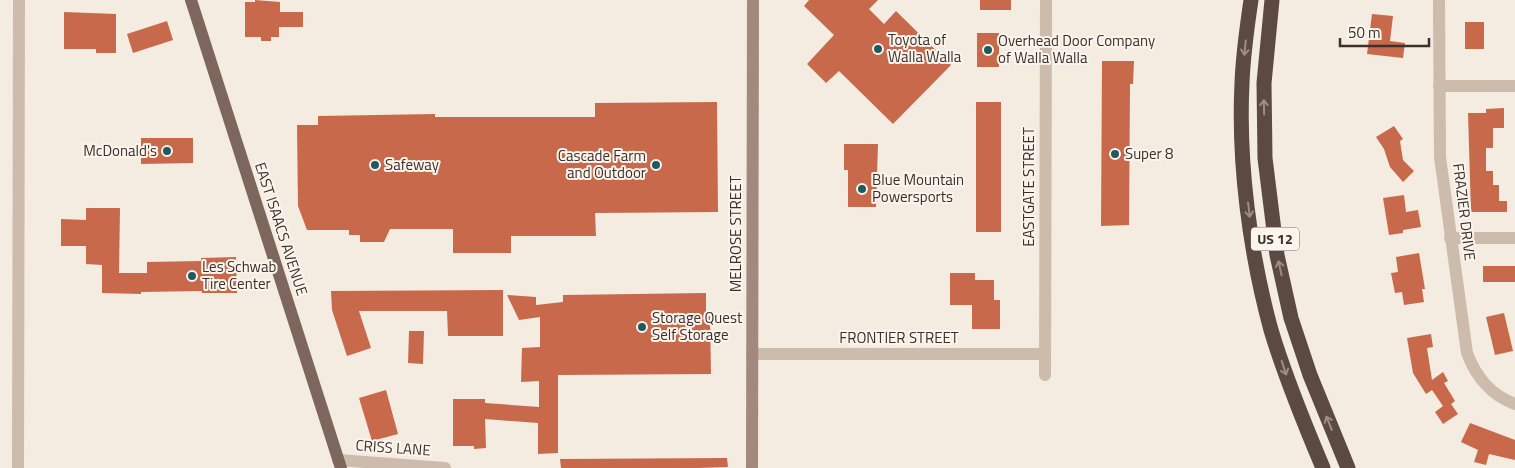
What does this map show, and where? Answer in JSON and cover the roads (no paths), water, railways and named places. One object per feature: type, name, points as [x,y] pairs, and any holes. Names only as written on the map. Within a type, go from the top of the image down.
[{"type":"highway","name":"US 12","points":[[1251,0],[1242,83],[1242,160],[1255,261],[1272,330],[1291,390],[1323,468]]},
{"type":"highway","name":"US 12","points":[[1272,0],[1264,83],[1265,148],[1277,255],[1291,318],[1307,367],[1348,468]]},
{"type":"main road","name":"EAST ISAACS AVENUE","points":[[191,0],[340,464]]},
{"type":"street","points":[[18,468],[19,0]]},
{"type":"street","name":"MELROSE STREET","points":[[752,468],[753,0]]},
{"type":"street","name":"EASTGATE STREET","points":[[1045,375],[1046,0]]},
{"type":"street","name":"FRAZIER DRIVE","points":[[1439,0],[1440,157],[1450,238],[1469,358],[1477,376],[1486,387],[1499,397],[1515,404]]},
{"type":"street","points":[[1439,86],[1515,86]]},
{"type":"street","points":[[1450,238],[1515,238]]},
{"type":"street","name":"FRONTIER STREET","points":[[752,354],[1045,354]]},
{"type":"street","name":"CRISS LANE","points":[[340,464],[445,468]]},
{"type":"place","name":"Toyota of Walla Walla","points":[[878,49]]},
{"type":"place","name":"Overhead Door Company of Walla Walla","points":[[988,50]]},
{"type":"place","name":"McDonald's","points":[[167,151]]},
{"type":"place","name":"Super 8","points":[[1115,154]]},
{"type":"place","name":"Safeway","points":[[375,165]]},
{"type":"place","name":"Cascade Farm and Outdoor","points":[[656,165]]},
{"type":"place","name":"Blue Mountain Powersports","points":[[862,189]]},
{"type":"place","name":"Les Schwab Tire Center","points":[[192,276]]},
{"type":"place","name":"Storage Quest Self Storage","points":[[642,327]]}]
